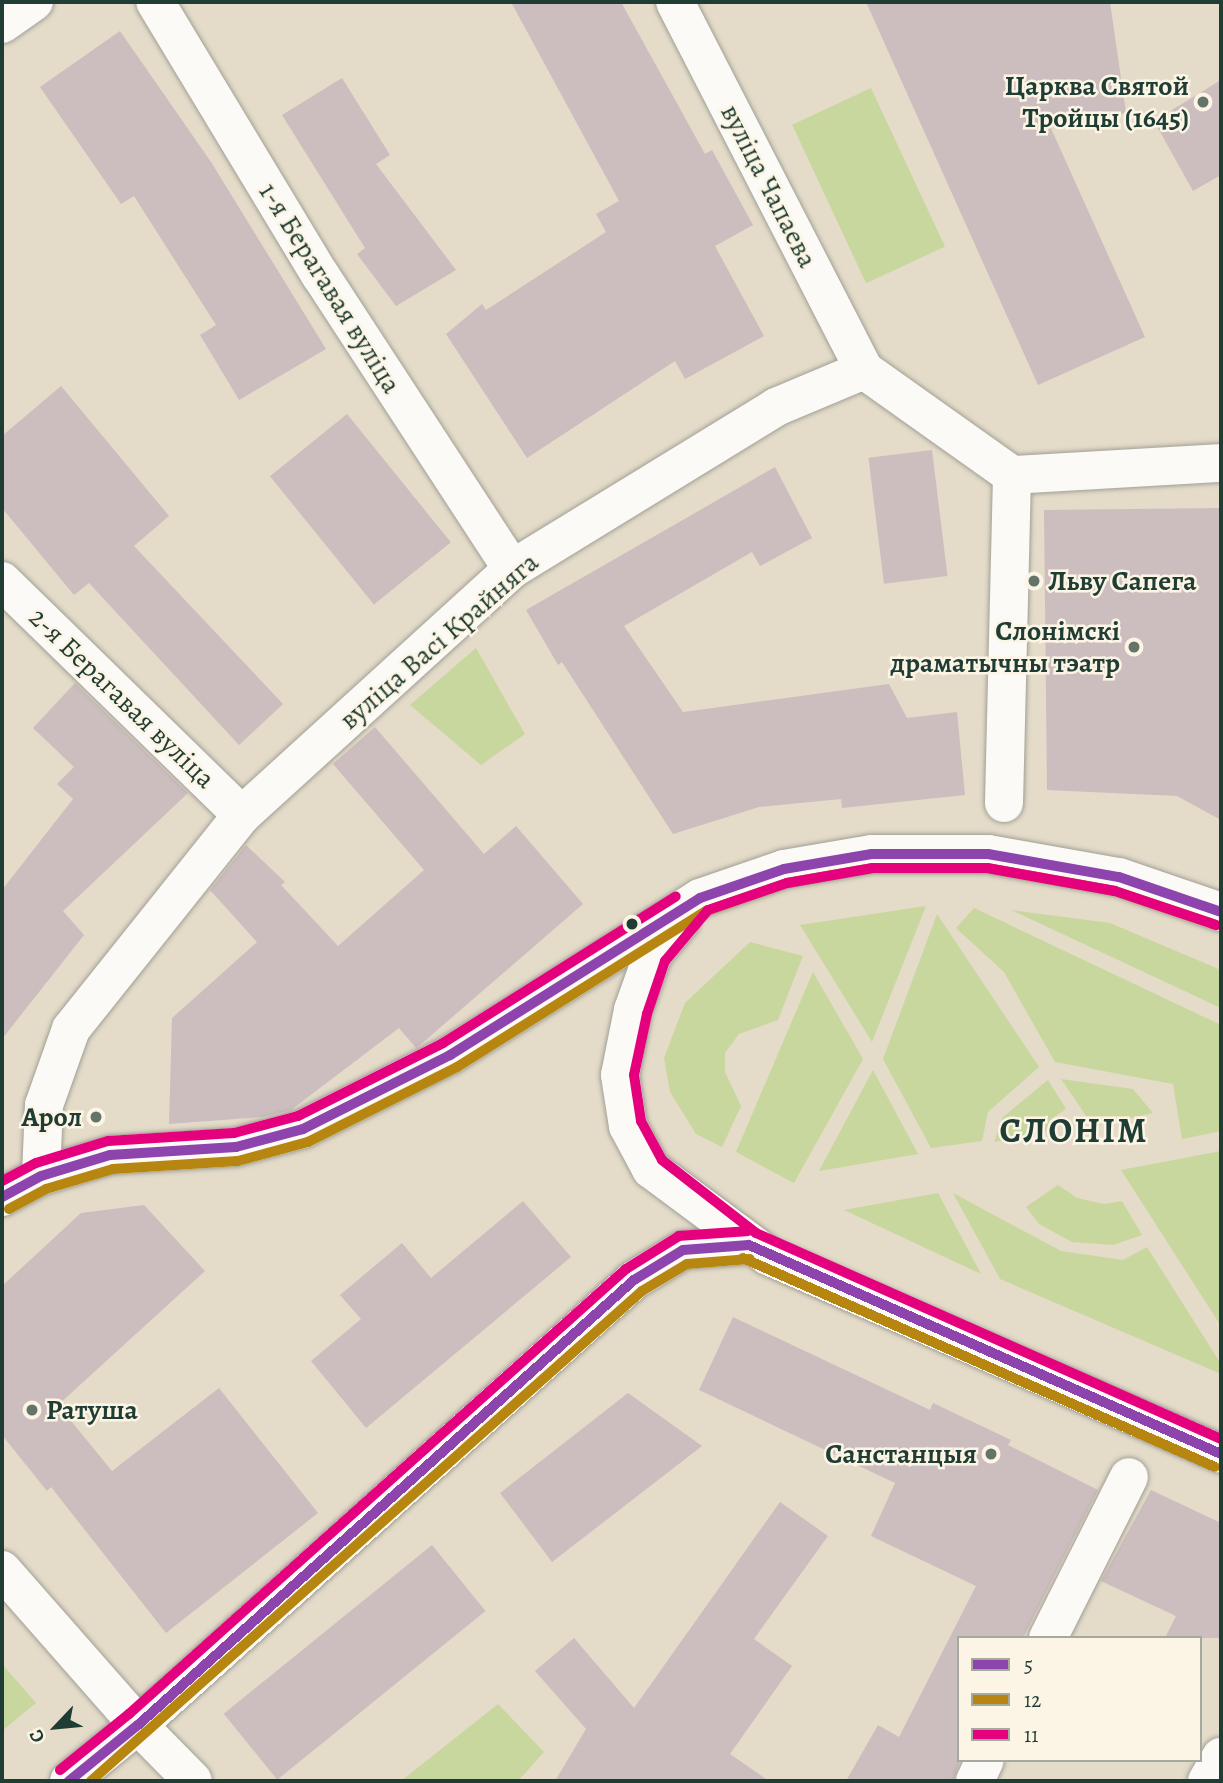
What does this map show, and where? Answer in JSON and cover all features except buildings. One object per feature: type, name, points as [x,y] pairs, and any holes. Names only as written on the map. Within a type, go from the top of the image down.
[{"type":"street","points":[[2,24],[34,2]]},
{"type":"street","name":"1-я Берагавая вуліца","points":[[155,2],[320,275],[512,569]]},
{"type":"street","name":"вуліца Чапаева","points":[[675,2],[864,370]]},
{"type":"street","points":[[864,370],[1012,475],[1221,463]]},
{"type":"street","name":"вуліца Васі Крайняга","points":[[41,1176],[44,1105],[71,1029],[243,815],[512,569],[776,407],[864,370]]},
{"type":"street","points":[[1004,803],[1012,475]]},
{"type":"street","name":"2-я Берагавая вуліца","points":[[2,581],[243,815]]},
{"type":"street","points":[[2,1197],[41,1176],[110,1155],[236,1147],[303,1129],[450,1055],[700,898],[784,869],[872,854],[988,854],[1119,877],[1221,912]]},
{"type":"street","points":[[700,898],[653,954],[633,1010],[620,1075],[628,1126],[651,1169],[749,1245],[1221,1454]]},
{"type":"street","points":[[69,1781],[138,1725],[635,1280],[683,1250],[749,1245]]},
{"type":"street","points":[[1049,1636],[1129,1477]]},
{"type":"street","points":[[2,1570],[138,1725],[193,1781]]},
{"type":"street","points":[[1208,1781],[1221,1757]]},
{"type":"street","points":[[975,1781],[984,1762]]},
{"type":"green space","points":[[871,88],[945,247],[866,283],[792,125]]},
{"type":"green space","points":[[476,648],[525,734],[481,765],[410,705]]},
{"type":"green space","points":[[926,906],[872,1042],[800,925]]},
{"type":"green space","points":[[974,908],[1221,1025],[1221,1131],[1182,1139],[1173,1084],[1055,1062],[1004,972],[956,928]]},
{"type":"green space","points":[[1011,910],[1110,923],[1221,970],[1221,1008]]},
{"type":"green space","points":[[937,914],[1039,1067],[988,1112],[982,1141],[931,1148],[883,1059]]},
{"type":"green space","points":[[750,942],[803,956],[778,1020],[739,1034],[725,1053],[725,1072],[741,1106],[722,1147],[696,1134],[670,1092],[664,1058],[685,1003]]},
{"type":"green space","points":[[813,972],[863,1059],[794,1183],[736,1152]]},
{"type":"green space","points":[[873,1070],[918,1154],[819,1171]]},
{"type":"green space","points":[[1061,1079],[1133,1089],[1153,1113],[1093,1126]]},
{"type":"green space","points":[[1048,1080],[1066,1109],[1051,1119],[1045,1133],[994,1142],[1003,1117]]},
{"type":"green space","points":[[1221,1151],[1221,1326],[1121,1170]]},
{"type":"green space","points":[[1058,1185],[1077,1198],[1104,1204],[1122,1201],[1142,1235],[1113,1245],[1072,1242],[1039,1224],[1026,1207]]},
{"type":"green space","points":[[938,1193],[981,1274],[844,1210]]},
{"type":"green space","points":[[953,1193],[1061,1251],[1123,1260],[1147,1247],[1221,1364],[1221,1374],[1000,1279]]},
{"type":"green space","points":[[2,1664],[36,1703],[2,1731]]},
{"type":"green space","points":[[498,1704],[544,1752],[518,1781],[401,1781]]},
{"type":"transit line","name":"5","points":[[2,1197],[41,1176],[110,1155],[236,1147],[303,1129],[450,1055],[700,898],[784,869],[872,854],[988,854],[1119,877],[1221,912]]},
{"type":"transit line","name":"12","points":[[9,1209],[46,1189],[113,1169],[238,1161],[308,1142],[457,1067],[706,911],[787,883],[873,868],[987,868],[1115,891],[1216,925]]},
{"type":"transit line","name":"11","points":[[1216,925],[1115,891],[987,868],[873,868],[787,883],[708,910],[665,961],[647,1014],[634,1075],[641,1121],[662,1160],[756,1233],[1221,1439]]},
{"type":"transit line","name":"11","points":[[2,1181],[36,1163],[108,1141],[234,1133],[298,1116],[443,1043],[676,896]]},
{"type":"transit line","name":"11","points":[[60,1770],[129,1714],[626,1269],[679,1236],[748,1231]]},
{"type":"transit line","name":"5","points":[[749,1245],[1221,1454]]},
{"type":"transit line","name":"5","points":[[69,1781],[138,1725],[634,1280],[683,1250],[749,1245]]},
{"type":"transit line","name":"12","points":[[743,1258],[1215,1467]]},
{"type":"transit line","name":"12","points":[[91,1781],[642,1291],[687,1264],[750,1259]]},
{"type":"place","name":"Царква Святой Тройцы (1645)","points":[[1203,102]]},
{"type":"place","name":"Льву Сапега","points":[[1034,581]]},
{"type":"place","name":"Слонімскі драматычны тэатр","points":[[1134,647]]},
{"type":"place","name":"Арол","points":[[96,1117]]},
{"type":"place","name":"Ратуша","points":[[32,1410]]},
{"type":"place","name":"Санстанцыя","points":[[991,1454]]},
{"type":"district","name":"СЛОНІМ","points":[[1074,1130]]}]
